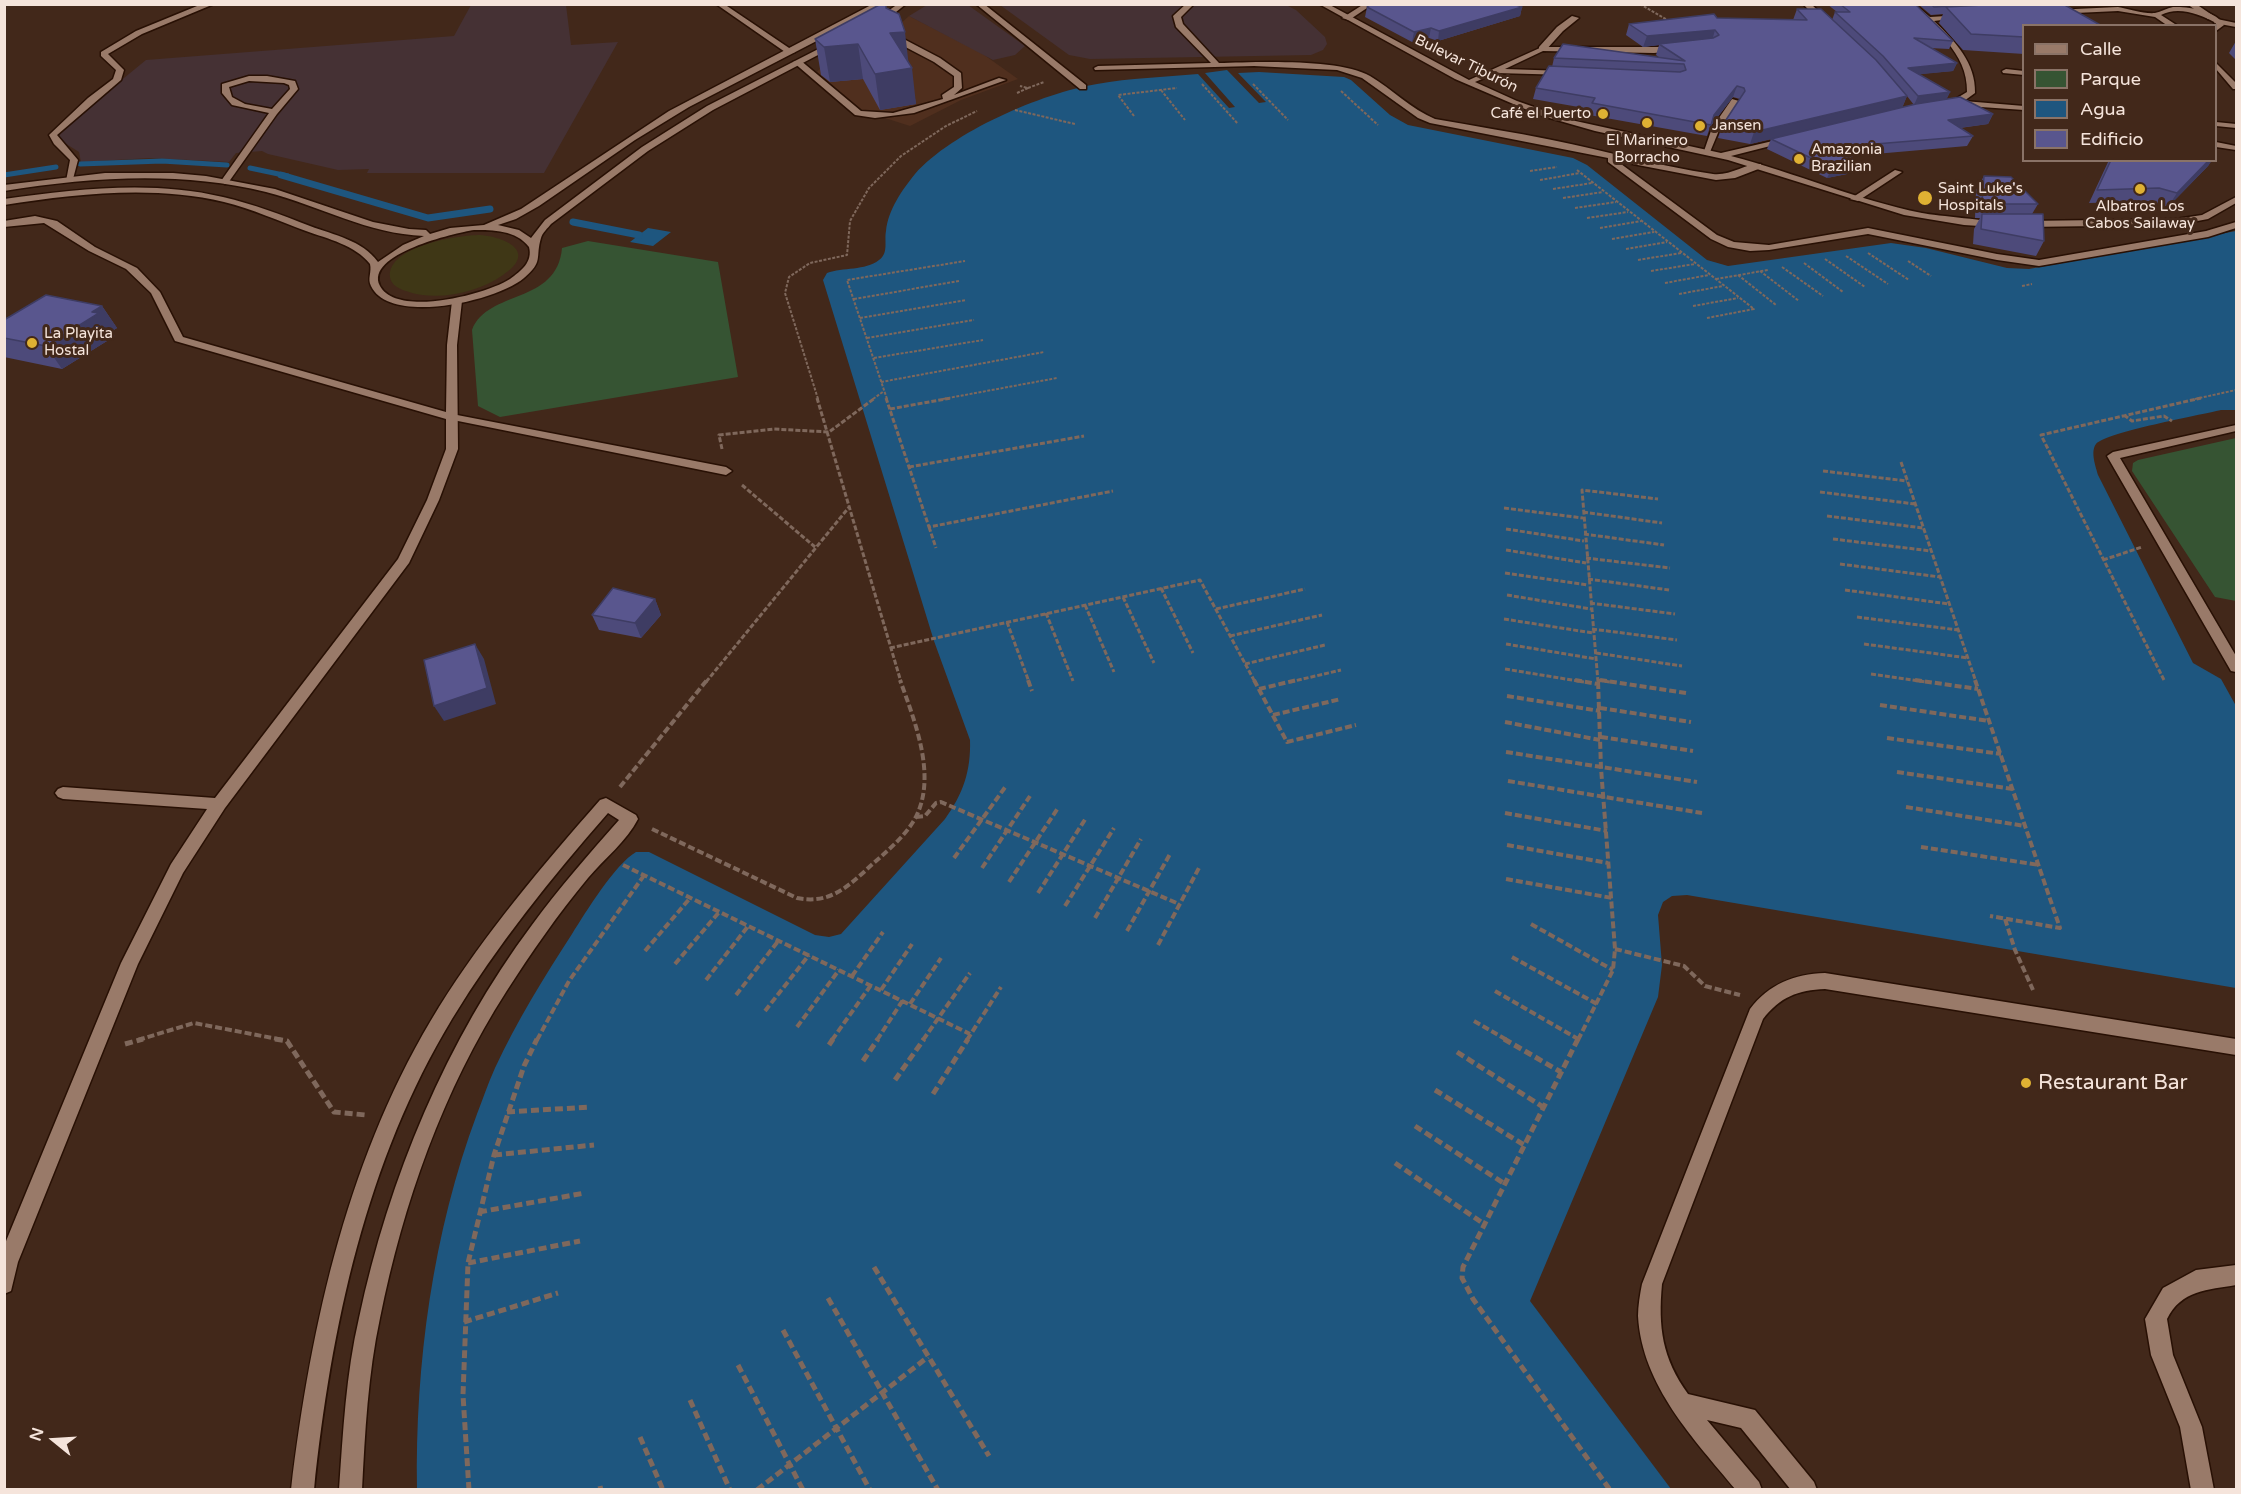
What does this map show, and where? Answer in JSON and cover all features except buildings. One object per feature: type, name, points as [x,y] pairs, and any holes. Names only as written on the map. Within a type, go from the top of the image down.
[{"type":"street","points":[[69,178],[74,159],[70,152],[55,142],[53,135],[58,127],[117,80],[120,70],[104,54],[114,46],[154,26],[211,4]]},
{"type":"street","points":[[719,4],[791,52]]},
{"type":"street","points":[[4,188],[69,178],[152,176],[225,181],[272,191],[396,231],[422,234],[466,229],[503,220],[532,207],[623,143],[687,104],[791,52],[879,4]]},
{"type":"street","points":[[869,26],[903,4]]},
{"type":"street","points":[[979,4],[1083,87]]},
{"type":"street","points":[[1191,4],[1177,16],[1179,25],[1217,65]]},
{"type":"street","name":"Bulevar Tiburón","points":[[1322,4],[1500,97],[1545,114],[1594,128],[1722,156],[1855,199],[1934,219],[1967,223],[2010,224],[2176,222],[2205,217],[2235,201]]},
{"type":"street","points":[[1346,18],[1370,4]]},
{"type":"street","points":[[1806,4],[1832,29]]},
{"type":"street","points":[[1909,4],[1929,19],[1954,46],[1972,79],[1971,93],[1955,103]]},
{"type":"street","points":[[2104,4],[2163,20],[2164,11],[2179,7],[2215,24]]},
{"type":"street","points":[[2190,4],[2215,24]]},
{"type":"street","points":[[2047,13],[2118,9]]},
{"type":"street","points":[[1929,19],[1976,17]]},
{"type":"street","points":[[1470,82],[1542,49],[1560,29],[1575,18]]},
{"type":"street","points":[[2217,24],[2236,27]]},
{"type":"street","points":[[895,38],[958,75],[958,87],[938,102]]},
{"type":"street","points":[[450,231],[404,246],[392,253],[376,268],[374,284],[378,290],[396,300],[424,304],[457,301],[487,293],[513,281],[534,261],[536,236],[548,222],[645,149],[710,108],[840,41]]},
{"type":"street","points":[[1542,49],[1654,51],[1683,48]]},
{"type":"street","points":[[797,62],[858,113],[870,116],[893,115],[1002,80]]},
{"type":"street","points":[[1098,68],[1300,64],[1350,71],[1378,83],[1421,116],[1433,121],[1716,177],[1732,176],[1758,166]]},
{"type":"street","points":[[2217,66],[2236,87]]},
{"type":"street","points":[[1493,71],[1572,74]]},
{"type":"street","points":[[2006,72],[2022,73]]},
{"type":"street","points":[[225,181],[274,112],[294,89],[292,83],[261,79],[237,81],[225,86],[224,94],[234,103],[274,112]]},
{"type":"street","points":[[1707,152],[1716,128],[1735,101]]},
{"type":"street","points":[[1944,105],[1955,103],[2022,108]]},
{"type":"street","points":[[2217,124],[2236,126]]},
{"type":"street","points":[[1722,156],[1798,136]]},
{"type":"street","points":[[2218,146],[2236,150]]},
{"type":"street","points":[[1606,156],[1714,237],[1726,245],[1745,249],[1763,248],[1852,231],[1868,231],[1997,257],[2039,263],[2208,234],[2236,225]]},
{"type":"street","points":[[1855,199],[1898,172]]},
{"type":"street","points":[[4,202],[65,194],[136,191],[221,199],[262,210],[356,247],[376,268]]},
{"type":"street","points":[[4,224],[38,218],[48,220],[61,226],[92,249],[135,270],[160,297],[179,339],[192,344],[452,417],[726,471]]},
{"type":"street","points":[[466,229],[506,230],[525,237],[535,248]]},
{"type":"street","points":[[4,1284],[8,1262],[130,963],[177,869],[219,804],[404,560],[434,500],[452,449],[452,345],[457,301]]},
{"type":"street","points":[[2236,428],[2113,456],[2232,650],[2236,668]]},
{"type":"street","points":[[63,793],[219,804]]},
{"type":"street","points":[[302,1490],[308,1423],[327,1317],[347,1241],[375,1161],[394,1118],[443,1018],[482,956],[524,900],[606,804],[630,819],[593,858],[552,908],[513,963],[476,1023],[444,1088],[414,1159],[392,1226],[371,1310],[356,1409],[350,1490]]},
{"type":"street","points":[[1751,1490],[1668,1385],[1655,1356],[1648,1326],[1648,1299],[1756,1015],[1767,999],[1796,984],[1825,981],[2236,1047]]},
{"type":"street","points":[[2203,1490],[2191,1427],[2162,1355],[2157,1319],[2170,1295],[2196,1280],[2236,1275]]},
{"type":"street","points":[[1681,1403],[1747,1418],[1806,1490]]},
{"type":"path","points":[[1640,4],[1677,26]]},
{"type":"path","points":[[1002,80],[1028,88],[1009,97]]},
{"type":"path","points":[[1251,83],[1288,120]]},
{"type":"path","points":[[1203,84],[1238,124]]},
{"type":"path","points":[[1134,117],[1118,95],[1180,87]]},
{"type":"path","points":[[1160,90],[1185,120]]},
{"type":"path","points":[[1341,91],[1378,125]]},
{"type":"path","points":[[630,819],[797,898],[815,901],[830,898],[847,889],[905,832],[916,817],[923,790],[920,742],[890,648],[829,432],[785,293],[789,278],[810,263],[847,255],[850,221],[869,188],[901,156],[946,126],[981,109]]},
{"type":"path","points":[[1015,110],[1075,124]]},
{"type":"path","points":[[1530,171],[1560,166]]},
{"type":"path","points":[[1575,169],[1754,309],[1707,318]]},
{"type":"path","points":[[1540,180],[1581,173]]},
{"type":"path","points":[[1552,189],[1593,183]]},
{"type":"path","points":[[1563,198],[1604,192]]},
{"type":"path","points":[[1575,208],[1617,202]]},
{"type":"path","points":[[1587,218],[1629,211]]},
{"type":"path","points":[[1600,228],[1641,221]]},
{"type":"path","points":[[1612,239],[1655,231]]},
{"type":"path","points":[[1626,249],[1668,242]]},
{"type":"path","points":[[1877,250],[1867,252],[1910,280]]},
{"type":"path","points":[[1638,260],[1682,253]]},
{"type":"path","points":[[1856,254],[1846,256],[1888,284]]},
{"type":"path","points":[[1836,258],[1825,259],[1865,288]]},
{"type":"path","points":[[1905,259],[1931,276]]},
{"type":"path","points":[[936,548],[848,280],[965,261]]},
{"type":"path","points":[[1814,261],[1804,263],[1843,292]]},
{"type":"path","points":[[1651,272],[1696,264]]},
{"type":"path","points":[[1793,265],[1782,267],[1822,296]]},
{"type":"path","points":[[1715,279],[1771,269]]},
{"type":"path","points":[[1759,271],[1799,301]]},
{"type":"path","points":[[1665,283],[1710,275]]},
{"type":"path","points":[[1737,275],[1776,305]]},
{"type":"path","points":[[854,298],[959,281]]},
{"type":"path","points":[[1679,294],[1724,286]]},
{"type":"path","points":[[1693,306],[1739,298]]},
{"type":"path","points":[[860,318],[966,300]]},
{"type":"path","points":[[867,338],[974,320]]},
{"type":"path","points":[[874,358],[983,340]]},
{"type":"path","points":[[881,382],[1044,352]]},
{"type":"path","points":[[890,409],[1057,378]]},
{"type":"path","points":[[815,547],[726,471],[719,435],[753,429],[798,427],[829,432],[884,391]]},
{"type":"path","points":[[2123,414],[2133,421],[2164,416],[2173,422]]},
{"type":"path","points":[[909,467],[1084,436]]},
{"type":"path","points":[[1901,462],[2060,927],[1990,916]]},
{"type":"path","points":[[1822,471],[1907,481]]},
{"type":"path","points":[[1610,1490],[1467,1289],[1462,1278],[1463,1267],[1484,1224],[1613,970],[1615,949],[1600,710],[1584,541],[1582,490],[1658,499]]},
{"type":"path","points":[[929,527],[1113,491]]},
{"type":"path","points":[[1820,492],[1915,504]]},
{"type":"path","points":[[606,804],[850,506]]},
{"type":"path","points":[[1504,508],[1662,523]]},
{"type":"path","points":[[1827,516],[1923,528]]},
{"type":"path","points":[[1506,529],[1584,541]]},
{"type":"path","points":[[1584,534],[1664,545]]},
{"type":"path","points":[[1833,539],[1931,551]]},
{"type":"path","points":[[2103,560],[2136,549]]},
{"type":"path","points":[[1506,550],[1670,568]]},
{"type":"path","points":[[1840,564],[1940,577]]},
{"type":"path","points":[[1505,573],[1588,585]]},
{"type":"path","points":[[1588,579],[1669,590]]},
{"type":"path","points":[[890,648],[1200,580],[1287,742],[1356,725]]},
{"type":"path","points":[[1161,588],[1193,653]]},
{"type":"path","points":[[1216,609],[1305,589]]},
{"type":"path","points":[[1845,590],[1949,604]]},
{"type":"path","points":[[1507,595],[1675,614]]},
{"type":"path","points":[[1123,597],[1154,663]]},
{"type":"path","points":[[1085,605],[1114,672]]},
{"type":"path","points":[[1046,613],[1073,681]]},
{"type":"path","points":[[1230,636],[1322,615]]},
{"type":"path","points":[[1857,616],[1958,630]]},
{"type":"path","points":[[1504,620],[1677,640]]},
{"type":"path","points":[[1007,622],[1032,691]]},
{"type":"path","points":[[1506,644],[1682,666]]},
{"type":"path","points":[[1864,644],[1968,658]]},
{"type":"path","points":[[1245,664],[1325,645]]},
{"type":"path","points":[[1505,669],[1686,693]]},
{"type":"path","points":[[1259,689],[1341,670]]},
{"type":"path","points":[[1870,674],[1978,689]]},
{"type":"path","points":[[1507,696],[1691,722]]},
{"type":"path","points":[[1273,715],[1341,699]]},
{"type":"path","points":[[1880,705],[1989,721]]},
{"type":"path","points":[[1505,722],[1693,751]]},
{"type":"path","points":[[1887,738],[2001,754]]},
{"type":"path","points":[[1506,752],[1697,782]]},
{"type":"path","points":[[1897,772],[2013,789]]},
{"type":"path","points":[[1508,781],[1702,813]]},
{"type":"path","points":[[954,858],[1006,786]]},
{"type":"path","points":[[982,868],[1030,796]]},
{"type":"path","points":[[916,817],[925,816],[939,802],[1179,904]]},
{"type":"path","points":[[1906,807],[2025,826]]},
{"type":"path","points":[[1009,882],[1058,808]]},
{"type":"path","points":[[1505,813],[1606,831]]},
{"type":"path","points":[[1038,893],[1086,818]]},
{"type":"path","points":[[1065,906],[1114,828]]},
{"type":"path","points":[[1095,918],[1141,839]]},
{"type":"path","points":[[1507,846],[1608,863]]},
{"type":"path","points":[[1921,847],[2039,865]]},
{"type":"path","points":[[1127,931],[1170,854]]},
{"type":"path","points":[[617,865],[645,874],[970,1034]]},
{"type":"path","points":[[1158,945],[1200,866]]},
{"type":"path","points":[[469,1490],[463,1395],[468,1263],[478,1212],[494,1155],[524,1066],[569,981],[645,874]]},
{"type":"path","points":[[1506,879],[1611,898]]},
{"type":"path","points":[[645,951],[691,897]]},
{"type":"path","points":[[675,964],[720,911]]},
{"type":"path","points":[[2005,919],[2015,950]]},
{"type":"path","points":[[1531,924],[1613,970]]},
{"type":"path","points":[[706,980],[749,925]]},
{"type":"path","points":[[852,976],[884,932]]},
{"type":"path","points":[[736,995],[779,940]]},
{"type":"path","points":[[881,990],[912,944]]},
{"type":"path","points":[[1615,949],[1684,966],[1700,982],[1716,991]]},
{"type":"path","points":[[765,1011],[809,954]]},
{"type":"path","points":[[1512,957],[1597,1004]]},
{"type":"path","points":[[910,1004],[941,958]]},
{"type":"path","points":[[797,1027],[839,970]]},
{"type":"path","points":[[895,1080],[970,973]]},
{"type":"path","points":[[829,1045],[871,985]]},
{"type":"path","points":[[933,1095],[1001,987]]},
{"type":"path","points":[[1495,991],[1578,1039]]},
{"type":"path","points":[[863,1061],[903,1000]]},
{"type":"path","points":[[1474,1021],[1561,1072]]},
{"type":"path","points":[[93,1053],[194,1023],[287,1041],[334,1112],[394,1118]]},
{"type":"path","points":[[1457,1052],[1543,1107]]},
{"type":"path","points":[[1435,1090],[1524,1145]]},
{"type":"path","points":[[507,1112],[590,1107]]},
{"type":"path","points":[[1415,1126],[1505,1184]]},
{"type":"path","points":[[494,1155],[594,1145]]},
{"type":"path","points":[[1395,1163],[1484,1224]]},
{"type":"path","points":[[478,1212],[585,1193]]},
{"type":"path","points":[[468,1263],[580,1241]]},
{"type":"path","points":[[874,1267],[989,1456]]},
{"type":"path","points":[[464,1322],[558,1293]]},
{"type":"path","points":[[828,1298],[938,1490]]},
{"type":"path","points":[[783,1330],[870,1490]]},
{"type":"path","points":[[757,1490],[927,1357]]},
{"type":"path","points":[[738,1365],[803,1490]]},
{"type":"path","points":[[690,1400],[730,1490]]},
{"type":"path","points":[[640,1437],[663,1490]]},
{"type":"shaded area","points":[[471,5],[566,5],[571,45],[618,42],[544,173],[367,173],[369,169],[338,170],[262,151],[236,153],[229,162],[150,158],[81,162],[79,152],[59,137],[63,128],[146,60],[454,36]]},
{"type":"shaded area","points":[[927,5],[968,5],[1025,46],[1015,55],[993,60],[909,16]]},
{"type":"shaded area","points":[[1000,5],[1286,5],[1296,10],[1325,37],[1327,44],[1323,50],[1311,55],[1090,59],[1069,55]]},
{"type":"shaded area","points":[[909,16],[980,52],[1018,79],[961,100],[910,126],[863,111],[817,72],[824,64],[897,27]]},
{"type":"green space","points":[[588,241],[718,262],[738,377],[500,417],[478,406],[472,330],[480,317],[492,308],[536,288],[548,279],[557,266],[562,248]]},
{"type":"green space","points":[[2236,438],[2236,601],[2215,597],[2132,471],[2133,463],[2138,460]]},
{"type":"sand","points":[[480,235],[508,242],[518,253],[518,259],[513,267],[482,287],[456,294],[430,296],[403,290],[392,282],[390,277],[392,266],[400,257],[412,250],[442,240]]},
{"type":"water","points":[[1227,70],[1259,103],[1266,102],[1238,73],[1344,77],[1351,80],[1390,115],[1408,125],[1573,158],[1587,165],[1707,260],[1728,266],[1891,243],[1926,248],[2007,268],[2029,269],[2236,231],[2236,410],[2221,410],[2117,434],[2096,444],[2093,455],[2098,475],[2193,663],[2221,679],[2236,706],[2236,988],[1687,895],[1672,896],[1663,902],[1658,915],[1662,965],[1658,997],[1530,1301],[1671,1489],[417,1490],[419,1395],[430,1299],[438,1252],[462,1159],[490,1079],[512,1033],[551,966],[610,877],[636,852],[649,852],[815,935],[829,937],[841,934],[945,819],[965,782],[970,740],[934,641],[823,280],[827,273],[867,266],[882,257],[885,250],[887,223],[905,187],[931,158],[974,129],[1025,105],[1051,96],[1122,80],[1198,74],[1229,108],[1235,107],[1205,73]]},
{"type":"water","points":[[648,228],[671,232],[653,246],[630,242]]},
{"type":"waterway","points":[[80,164],[162,161],[227,165]]},
{"type":"waterway","points":[[4,175],[56,167]]},
{"type":"waterway","points":[[250,168],[288,176]]},
{"type":"waterway","points":[[281,175],[428,218],[490,209]]},
{"type":"waterway","points":[[573,222],[639,235]]},
{"type":"place","name":"Café el Puerto","points":[[1603,114]]},
{"type":"place","name":"El Marinero Borracho","points":[[1647,123]]},
{"type":"place","name":"Jansen","points":[[1700,126]]},
{"type":"place","name":"Amazonia Brazilian","points":[[1799,159]]},
{"type":"place","name":"Albatros Los Cabos Sailaway","points":[[2140,189]]},
{"type":"place","name":"Saint Luke's Hospitals","points":[[1925,198]]},
{"type":"place","name":"La Playita Hostal","points":[[32,343]]},
{"type":"place","name":"Restaurant Bar","points":[[2026,1083]]}]
